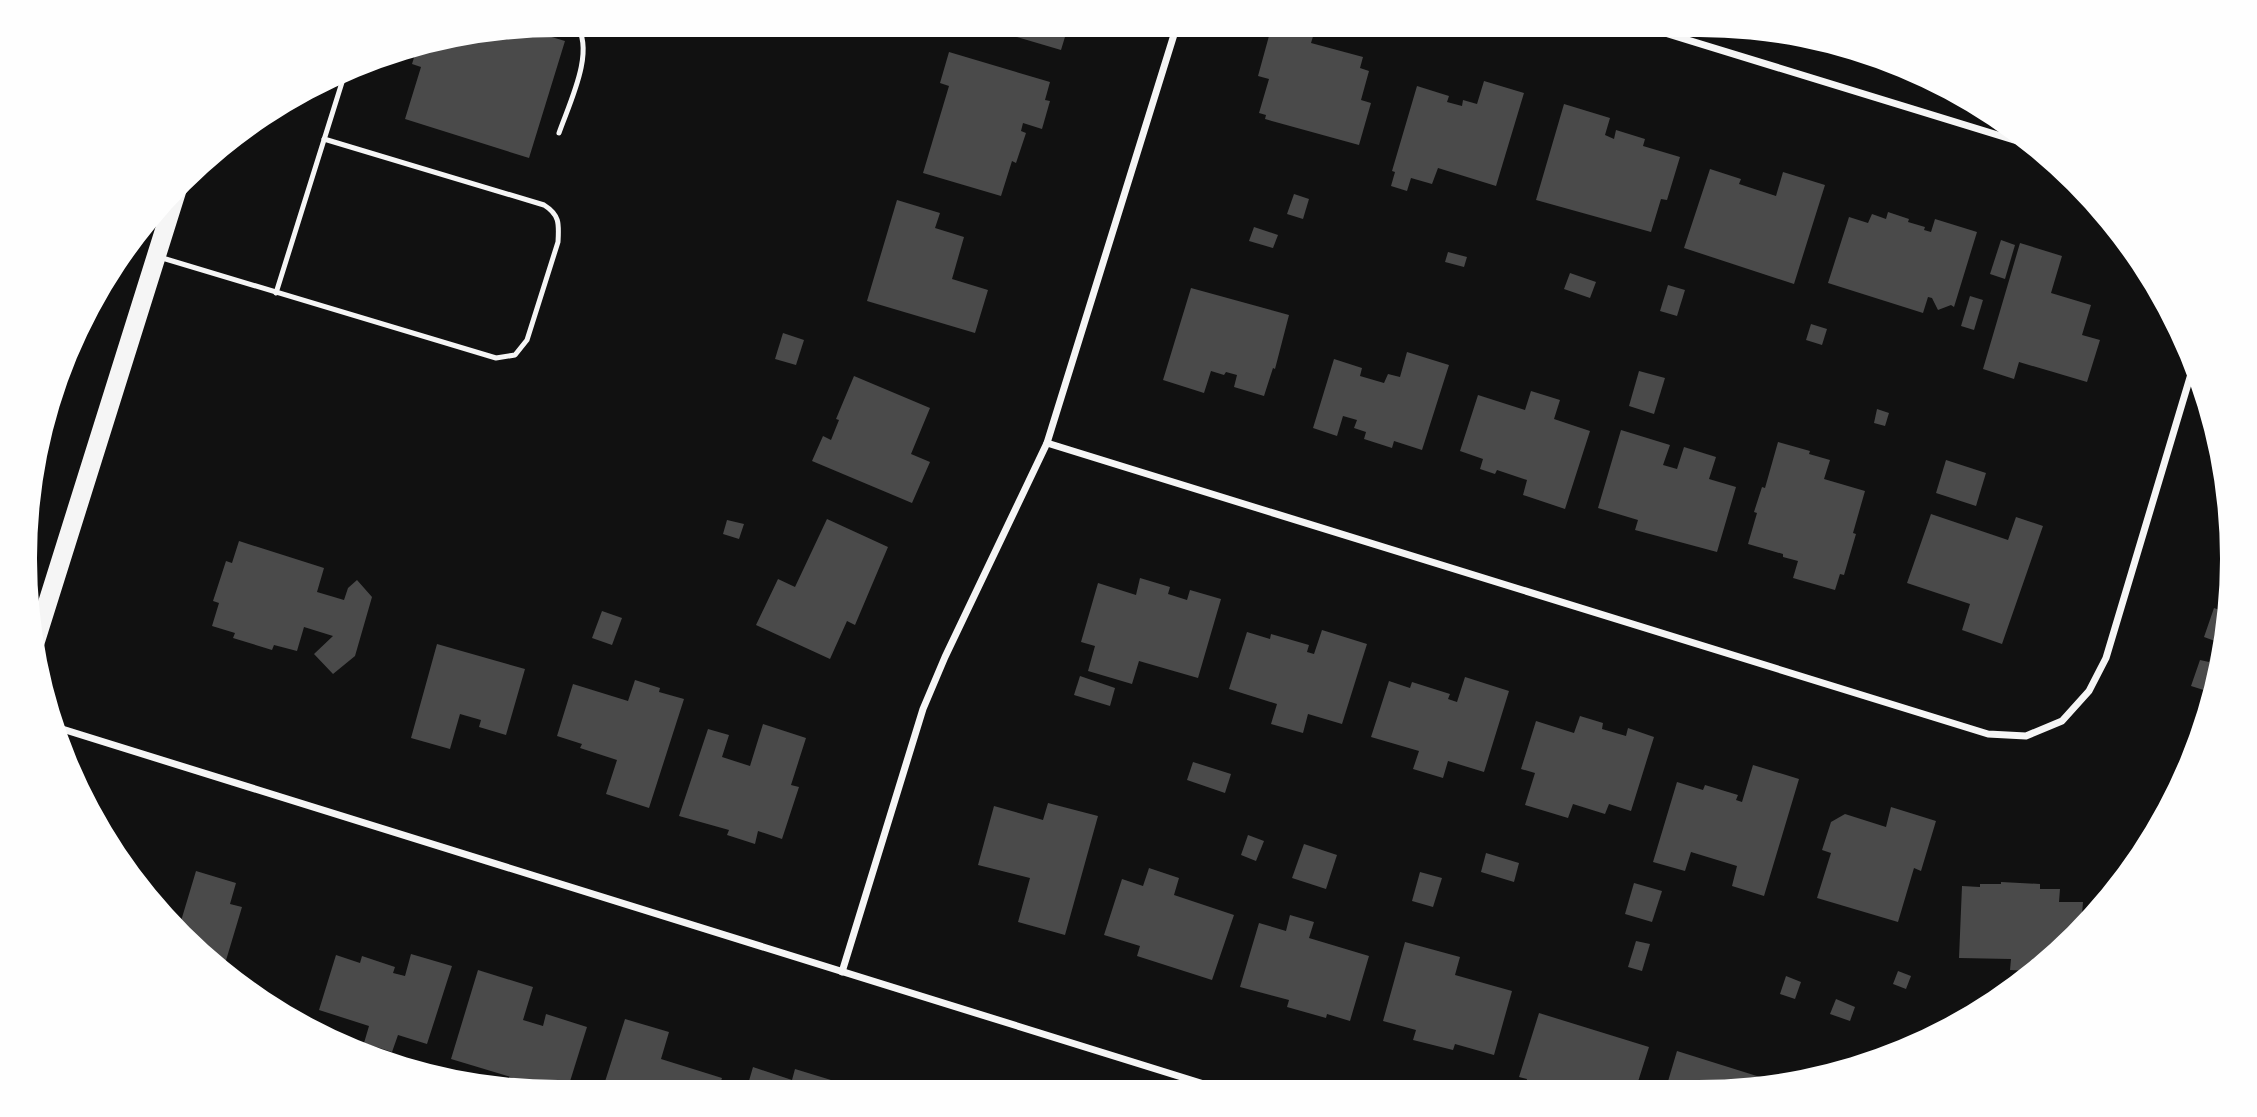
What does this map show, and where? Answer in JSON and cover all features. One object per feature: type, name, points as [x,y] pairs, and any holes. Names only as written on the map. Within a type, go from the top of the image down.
[{"type":"highway","points":[[41,624],[171,209]]},
{"type":"street","points":[[842,972],[923,709],[1047,443],[1173,37]]},
{"type":"street","points":[[1678,37],[2005,137]]},
{"type":"street","points":[[1047,443],[1988,734],[2026,736],[2062,721],[2089,691],[2106,658],[2189,380]]},
{"type":"street","points":[[66,730],[1188,1080]]},
{"type":"lane","points":[[559,132],[585,53],[583,37]]},
{"type":"lane","points":[[276,293],[341,85]]},
{"type":"lane","points":[[156,256],[496,358],[515,355],[527,340],[558,242],[559,226],[554,211],[544,205],[324,139]]},
{"type":"building","points":[[552,37],[565,41],[529,158],[405,119],[421,67],[412,64],[414,58],[490,41]]},
{"type":"building","points":[[1017,37],[1065,37],[1061,50]]},
{"type":"building","points":[[1269,37],[1313,37],[1311,43],[1363,57],[1360,68],[1369,71],[1361,100],[1371,103],[1359,145],[1265,119],[1266,115],[1259,113],[1269,79],[1258,76]]},
{"type":"building","points":[[949,52],[1050,82],[1045,100],[1050,101],[1042,129],[1023,123],[1021,131],[1026,133],[1016,163],[1012,161],[1001,196],[923,173],[949,86],[940,83]]},
{"type":"building","points":[[1484,81],[1524,93],[1496,186],[1438,168],[1432,184],[1411,178],[1407,191],[1391,186],[1395,172],[1392,171],[1417,86],[1449,96],[1447,102],[1462,106],[1463,100],[1477,104]]},
{"type":"building","points":[[1564,104],[1610,118],[1605,135],[1614,139],[1616,130],[1645,139],[1643,146],[1680,157],[1667,200],[1661,199],[1651,232],[1536,200]]},
{"type":"building","points":[[1710,169],[1741,179],[1739,184],[1776,196],[1783,172],[1825,185],[1794,284],[1684,248]]},
{"type":"building","points":[[1294,194],[1309,199],[1303,219],[1287,214]]},
{"type":"building","points":[[897,200],[940,213],[935,228],[964,237],[952,279],[988,290],[975,333],[867,301]]},
{"type":"building","points":[[1888,212],[1909,219],[1908,222],[1925,227],[1924,230],[1931,232],[1935,219],[1977,232],[1954,307],[1951,305],[1938,310],[1932,298],[1928,297],[1923,313],[1828,283],[1849,217],[1868,223],[1872,214],[1886,219]]},
{"type":"building","points":[[1254,227],[1278,235],[1273,248],[1249,241]]},
{"type":"building","points":[[2001,240],[2015,245],[2005,279],[1990,274]]},
{"type":"building","points":[[2020,243],[2062,256],[2051,293],[2091,305],[2082,335],[2100,340],[2087,382],[2019,362],[2014,379],[1983,369]]},
{"type":"building","points":[[1448,252],[1467,257],[1464,267],[1445,262]]},
{"type":"building","points":[[1570,273],[1596,282],[1590,298],[1564,289]]},
{"type":"building","points":[[1668,285],[1685,290],[1677,316],[1660,311]]},
{"type":"building","points":[[1191,288],[1289,315],[1275,369],[1273,368],[1264,396],[1234,387],[1237,375],[1226,372],[1224,375],[1211,371],[1204,393],[1163,380]]},
{"type":"building","points":[[1970,296],[1983,300],[1974,330],[1961,326]]},
{"type":"building","points":[[1811,324],[1827,329],[1822,345],[1806,340]]},
{"type":"building","points":[[783,333],[804,340],[796,365],[775,359]]},
{"type":"building","points":[[1407,352],[1449,365],[1422,450],[1394,441],[1392,448],[1364,439],[1366,432],[1354,428],[1357,420],[1343,416],[1337,436],[1313,428],[1334,359],[1362,368],[1360,376],[1384,383],[1388,374],[1400,377]]},
{"type":"building","points":[[1639,371],[1665,378],[1654,414],[1629,406]]},
{"type":"building","points":[[854,376],[930,408],[911,454],[930,462],[912,503],[812,461],[823,436],[831,440],[839,420],[836,419]]},
{"type":"building","points":[[1531,391],[1560,400],[1554,419],[1590,431],[1565,509],[1523,495],[1527,480],[1497,470],[1495,474],[1480,469],[1483,459],[1460,451],[1478,395],[1525,410]]},
{"type":"building","points":[[1877,409],[1889,413],[1885,426],[1874,423]]},
{"type":"building","points":[[1621,430],[1670,445],[1663,465],[1677,469],[1684,447],[1716,457],[1709,479],[1736,487],[1717,552],[1635,530],[1638,520],[1598,508]]},
{"type":"building","points":[[1778,442],[1830,460],[1824,479],[1865,491],[1844,575],[1840,574],[1835,590],[1793,578],[1798,561],[1748,544],[1757,513],[1754,512],[1762,487],[1765,488]]},
{"type":"building","points":[[1946,460],[1986,473],[1976,506],[1936,493]]},
{"type":"building","points":[[1931,514],[2008,540],[2016,517],[2043,526],[2002,644],[1962,630],[1970,604],[1907,583]]},
{"type":"building","points":[[827,519],[888,547],[855,625],[847,621],[830,659],[756,625],[778,579],[795,587]]},
{"type":"building","points":[[727,520],[744,524],[739,539],[723,534]]},
{"type":"building","points":[[239,541],[324,568],[317,592],[344,600],[348,588],[357,580],[372,597],[355,656],[333,674],[314,654],[333,636],[304,627],[297,651],[274,645],[272,650],[233,638],[235,633],[212,626],[219,603],[213,601],[226,561],[232,563]]},
{"type":"building","points":[[1140,578],[1170,587],[1168,594],[1187,600],[1190,590],[1221,599],[1198,678],[1139,661],[1132,684],[1088,671],[1095,646],[1081,642],[1098,583],[1136,595]]},
{"type":"building","points":[[2214,608],[2218,609],[2214,640],[2204,637]]},
{"type":"building","points":[[602,611],[622,618],[612,645],[592,638]]},
{"type":"building","points":[[1322,630],[1367,644],[1342,724],[1308,714],[1303,733],[1271,724],[1277,704],[1229,689],[1247,632],[1270,639],[1271,634],[1309,645],[1307,652],[1314,654]]},
{"type":"building","points":[[437,644],[525,669],[506,735],[479,727],[481,720],[460,714],[450,749],[411,738]]},
{"type":"building","points":[[2211,656],[2203,690],[2191,686],[2200,660],[2209,662]]},
{"type":"building","points":[[1080,676],[1115,688],[1110,706],[1074,695]]},
{"type":"building","points":[[1465,677],[1509,691],[1484,772],[1448,761],[1443,778],[1413,769],[1419,751],[1371,737],[1389,681],[1410,688],[1412,682],[1450,694],[1448,699],[1457,702]]},
{"type":"building","points":[[635,680],[660,688],[659,692],[684,699],[649,808],[606,794],[617,760],[580,748],[582,744],[557,736],[573,684],[628,701]]},
{"type":"building","points":[[1580,716],[1603,723],[1602,729],[1626,736],[1628,728],[1654,737],[1631,811],[1609,804],[1605,814],[1573,804],[1568,818],[1525,805],[1535,773],[1521,769],[1536,721],[1574,733]]},
{"type":"building","points":[[763,724],[806,738],[791,785],[799,787],[782,839],[758,831],[755,844],[727,835],[729,830],[679,816],[708,729],[729,735],[722,757],[750,766]]},
{"type":"building","points":[[1193,762],[1231,774],[1225,793],[1187,780]]},
{"type":"building","points":[[1753,765],[1799,779],[1764,896],[1732,886],[1737,866],[1691,852],[1685,871],[1653,862],[1677,782],[1703,790],[1705,785],[1738,795],[1736,800],[1742,802]]},
{"type":"building","points":[[1048,803],[1098,816],[1065,935],[1018,922],[1030,878],[978,865],[994,806],[1043,820]]},
{"type":"building","points":[[1891,807],[1936,821],[1921,871],[1914,868],[1898,922],[1817,898],[1831,853],[1822,850],[1831,822],[1845,814],[1886,827]]},
{"type":"building","points":[[1248,835],[1264,841],[1256,861],[1241,855]]},
{"type":"building","points":[[1304,844],[1337,855],[1326,889],[1292,878]]},
{"type":"building","points":[[1486,853],[1519,863],[1514,882],[1481,872]]},
{"type":"building","points":[[1149,868],[1179,878],[1174,895],[1234,915],[1212,980],[1137,956],[1140,946],[1104,935],[1122,879],[1143,886]]},
{"type":"building","points":[[196,871],[236,883],[230,904],[242,907],[226,960],[182,919]]},
{"type":"building","points":[[1420,872],[1442,878],[1433,907],[1412,901]]},
{"type":"building","points":[[1634,883],[1662,891],[1652,922],[1625,914]]},
{"type":"building","points":[[2040,884],[2040,889],[2060,889],[2059,902],[2083,902],[2082,912],[2043,951],[2018,970],[2010,970],[2011,959],[1959,958],[1962,886]]},
{"type":"building","points":[[1290,915],[1314,922],[1309,938],[1369,956],[1350,1021],[1327,1014],[1326,1018],[1287,1007],[1289,1000],[1240,987],[1259,923],[1286,931]]},
{"type":"building","points":[[1636,941],[1650,944],[1642,971],[1628,967]]},
{"type":"building","points":[[1405,942],[1460,957],[1455,975],[1512,991],[1494,1055],[1455,1044],[1453,1050],[1413,1040],[1416,1030],[1383,1021]]},
{"type":"building","points":[[411,954],[452,966],[427,1044],[398,1035],[392,1052],[364,1043],[369,1026],[319,1010],[336,955],[360,963],[362,956],[395,967],[393,973],[405,976]]},
{"type":"building","points":[[478,970],[533,987],[523,1020],[543,1026],[546,1014],[587,1027],[570,1080],[514,1078],[451,1059]]},
{"type":"building","points":[[1898,971],[1911,976],[1906,989],[1893,984]]},
{"type":"building","points":[[1786,976],[1801,982],[1795,999],[1780,994]]},
{"type":"building","points":[[1836,999],[1855,1007],[1850,1021],[1830,1014]]},
{"type":"building","points":[[1539,1013],[1649,1047],[1639,1080],[1527,1080],[1519,1077]]},
{"type":"building","points":[[625,1019],[669,1032],[661,1059],[722,1078],[721,1080],[606,1080]]},
{"type":"building","points":[[1677,1051],[1759,1077],[1733,1079],[1668,1080]]},
{"type":"building","points":[[753,1067],[792,1080],[749,1080]]},
{"type":"building","points":[[795,1069],[831,1080],[792,1080]]}]
